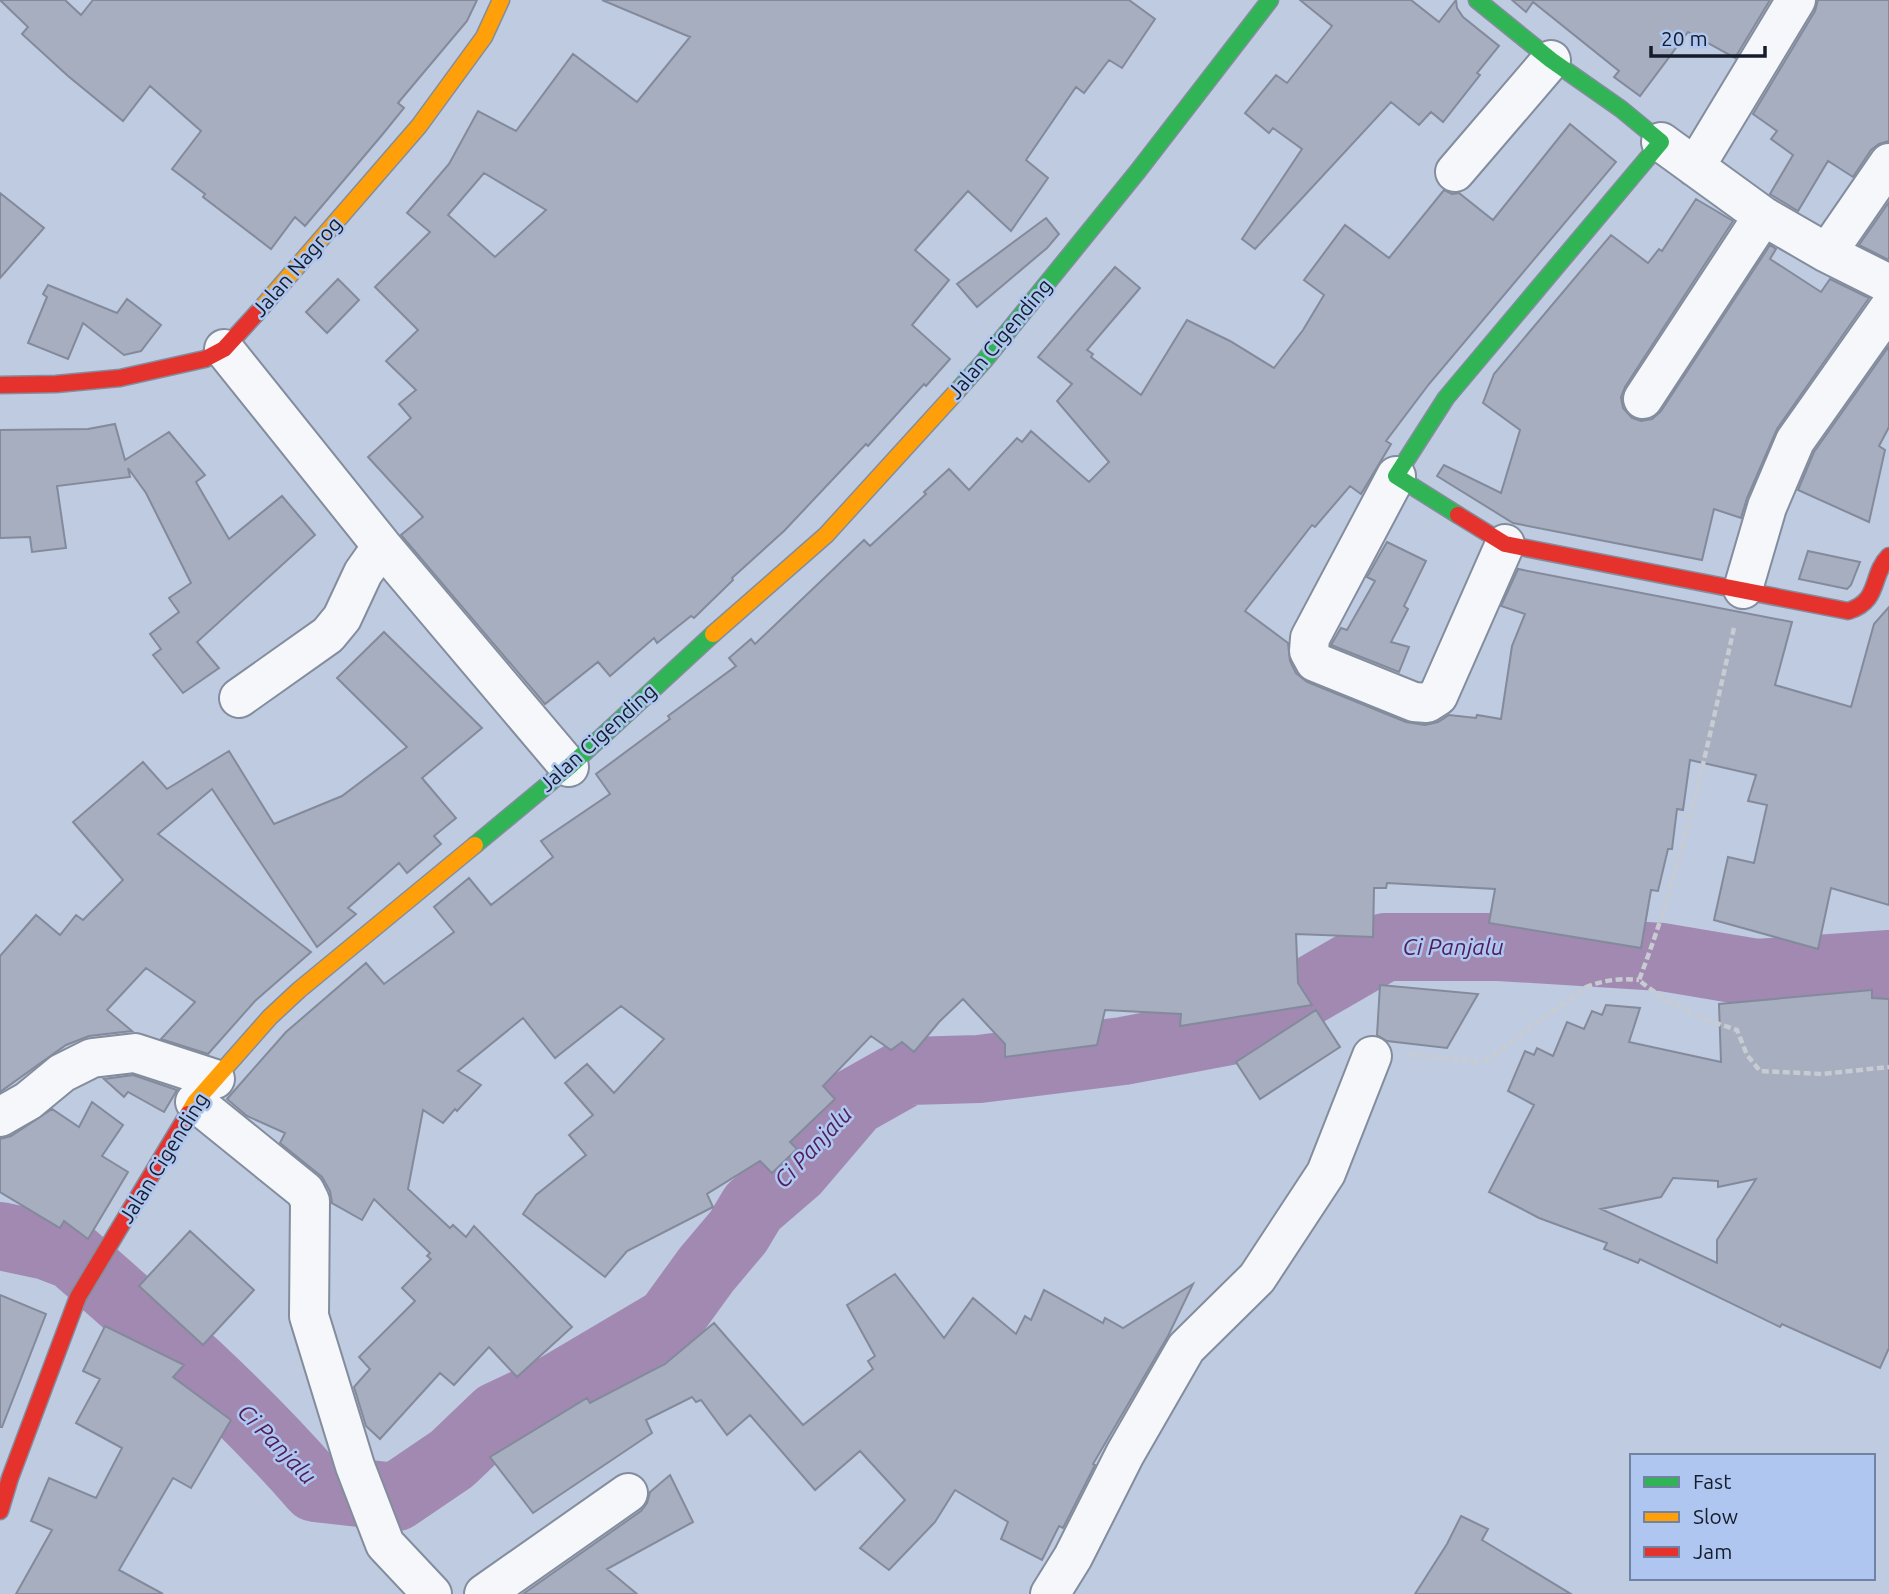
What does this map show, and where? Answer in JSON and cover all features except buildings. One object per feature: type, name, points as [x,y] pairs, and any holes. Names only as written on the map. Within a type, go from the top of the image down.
[{"type":"street","name":"Jalan Nagrog","points":[[0,385],[120,379],[205,359],[224,349],[419,126],[484,37],[501,0]]},
{"type":"street","name":"Jalan Cigending","points":[[0,1511],[78,1297],[205,1091],[270,1017],[299,990],[569,767],[683,661],[826,536],[984,361],[1138,171],[1270,0]]},
{"type":"street","points":[[1476,0],[1551,60],[1763,216],[1827,253],[1889,284]]},
{"type":"street","points":[[1695,167],[1796,0]]},
{"type":"street","points":[[1455,172],[1551,60]]},
{"type":"street","points":[[1505,544],[1438,696],[1427,703],[1414,702],[1315,662],[1309,651],[1310,638],[1396,476],[1446,398],[1661,142]]},
{"type":"street","points":[[1827,253],[1889,163]]},
{"type":"street","points":[[1643,399],[1763,216]]},
{"type":"street","points":[[1743,589],[1767,507],[1795,441],[1889,308]]},
{"type":"street","points":[[224,349],[382,546],[569,767]]},
{"type":"street","points":[[1396,476],[1505,544],[1848,611],[1867,604],[1884,561],[1889,556]]},
{"type":"street","points":[[239,698],[328,635],[342,618],[363,573],[382,546]]},
{"type":"street","points":[[0,1117],[28,1101],[62,1073],[92,1058],[135,1053],[205,1091],[305,1191],[310,1201],[309,1316],[355,1466],[385,1544],[432,1594]]},
{"type":"street","points":[[1050,1594],[1073,1557],[1125,1454],[1186,1348],[1256,1278],[1326,1173],[1372,1056]]},
{"type":"street","points":[[484,1594],[628,1493]]},
{"type":"path","points":[[1639,980],[1655,939],[1698,786],[1743,589]]},
{"type":"path","points":[[1372,1056],[1404,1054],[1474,1062],[1488,1059],[1586,987],[1620,978],[1639,980],[1654,993],[1710,1022],[1737,1030],[1747,1055],[1760,1071],[1822,1074],[1889,1067]]},
{"type":"waterway","name":"Ci Panjalu","points":[[0,1236],[47,1246],[73,1256],[228,1397],[315,1488],[396,1497],[452,1459],[497,1416],[554,1389],[669,1321],[738,1232],[753,1207],[796,1170],[854,1102],[909,1071],[979,1069],[1123,1051],[1245,1028],[1385,947],[1499,947],[1662,957],[1757,973],[1889,964]]},
{"type":"traffic: fast","points":[[958,390],[1138,171],[1270,0]]},
{"type":"traffic: fast","points":[[1458,515],[1396,476],[1446,398],[1661,142],[1621,109],[1551,60],[1477,0]]},
{"type":"traffic: fast","points":[[475,845],[569,767],[713,634]]},
{"type":"traffic: slow","points":[[257,313],[419,126],[484,37],[501,0]]},
{"type":"traffic: slow","points":[[713,634],[826,535],[958,390]]},
{"type":"traffic: slow","points":[[188,1114],[195,1102],[270,1017],[475,845]]},
{"type":"traffic: jam","points":[[0,385],[56,384],[120,378],[205,359],[224,349],[257,313]]},
{"type":"traffic: jam","points":[[1458,515],[1505,544],[1848,611],[1866,601],[1883,563],[1889,556]]},
{"type":"traffic: jam","points":[[0,1511],[78,1297],[188,1114]]}]
